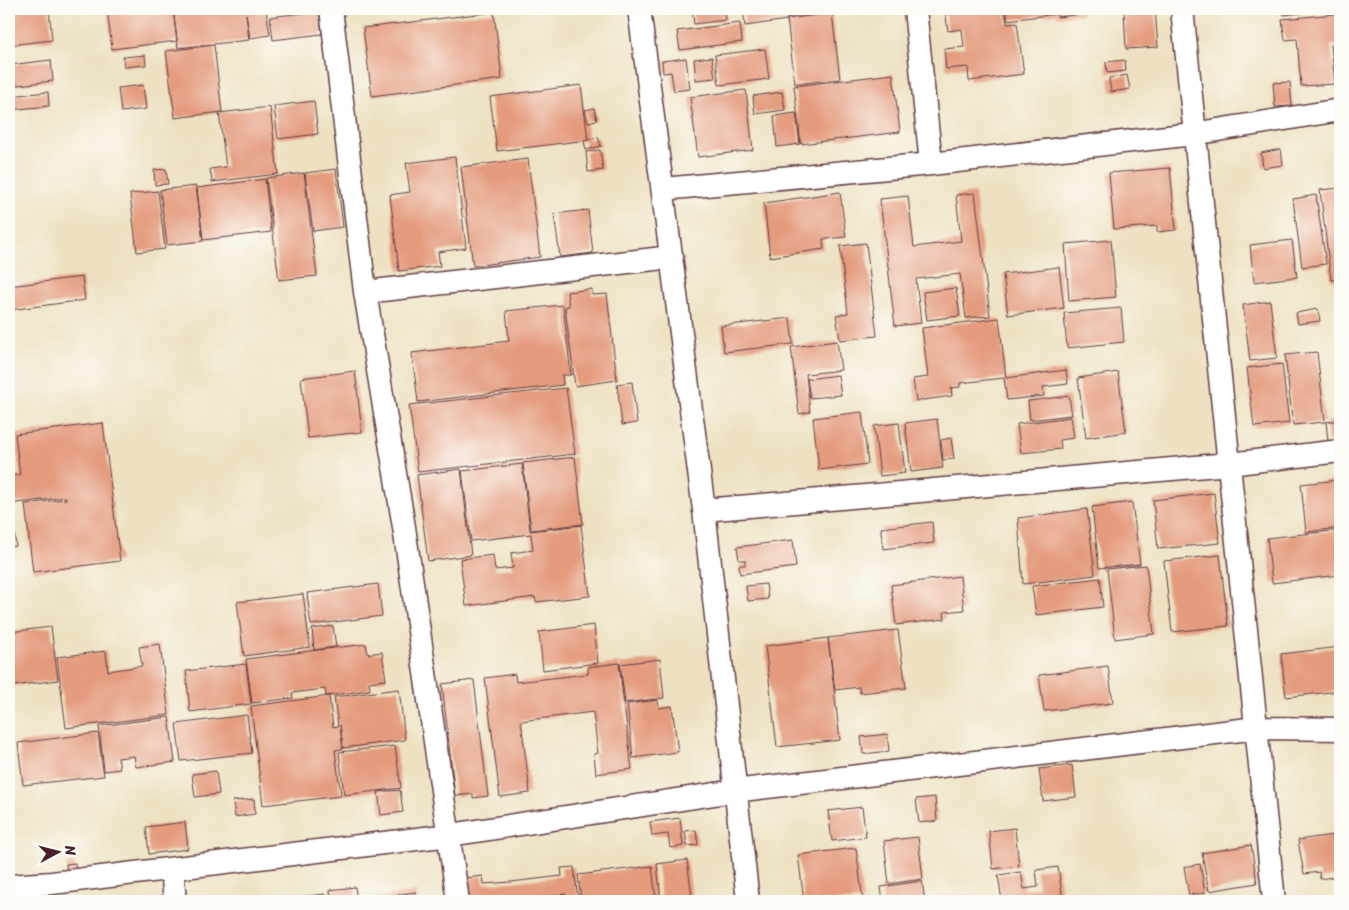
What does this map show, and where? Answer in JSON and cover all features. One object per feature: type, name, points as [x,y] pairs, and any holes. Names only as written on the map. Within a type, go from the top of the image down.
[{"type":"street","points":[[332,9],[365,292],[404,527],[450,835],[458,901]]},
{"type":"street","points":[[639,9],[704,510],[734,791],[748,901]]},
{"type":"street","points":[[915,9],[931,164]]},
{"type":"street","points":[[1182,9],[1193,134],[1258,728],[1274,901]]},
{"type":"street","points":[[663,189],[931,164],[1193,134],[1340,110]]},
{"type":"street","points":[[365,292],[672,257]]},
{"type":"street","points":[[704,510],[1228,464],[1340,450]]},
{"type":"street","points":[[9,886],[52,884],[450,835],[734,791],[1258,728],[1340,730]]},
{"type":"street","points":[[172,869],[176,901]]},
{"type":"building","points":[[9,9],[49,9],[52,40],[9,45]]},
{"type":"building","points":[[107,9],[173,9],[177,41],[112,49]]},
{"type":"building","points":[[173,9],[266,9],[270,35],[250,38],[246,14],[249,40],[178,48]]},
{"type":"building","points":[[310,9],[319,9],[322,34],[273,40],[270,17],[310,12]]},
{"type":"building","points":[[692,9],[725,9],[726,20],[694,24]]},
{"type":"building","points":[[743,9],[785,9],[787,20],[745,26]]},
{"type":"building","points":[[788,9],[843,9],[843,10],[789,17]]},
{"type":"building","points":[[945,9],[1005,9],[1007,24],[1017,23],[1024,74],[969,81],[968,67],[946,69],[944,49],[964,47],[962,29],[948,31]]},
{"type":"building","points":[[1006,9],[1083,9],[1083,14],[1057,17],[1057,14],[1008,20]]},
{"type":"building","points":[[1155,9],[1158,47],[1126,49],[1124,11]]},
{"type":"building","points":[[1283,9],[1328,9],[1328,10],[1284,15]]},
{"type":"building","points":[[494,12],[502,79],[372,96],[363,28]]},
{"type":"building","points":[[832,13],[840,79],[795,84],[787,19]]},
{"type":"building","points":[[1335,14],[1338,45],[1331,45],[1335,84],[1301,86],[1297,39],[1285,40],[1282,19]]},
{"type":"building","points":[[740,23],[742,42],[680,50],[677,31]]},
{"type":"building","points":[[214,45],[222,112],[175,118],[166,51]]},
{"type":"building","points":[[765,49],[769,79],[719,85],[715,55]]},
{"type":"building","points":[[145,55],[146,65],[124,67],[123,57]]},
{"type":"building","points":[[712,57],[715,78],[696,80],[694,59]]},
{"type":"building","points":[[686,58],[690,89],[674,91],[671,72],[663,73],[662,61]]},
{"type":"building","points":[[51,60],[53,81],[9,86],[9,65]]},
{"type":"building","points":[[1125,60],[1126,71],[1107,73],[1106,62]]},
{"type":"building","points":[[893,74],[900,132],[801,144],[794,86]]},
{"type":"building","points":[[1127,75],[1130,89],[1111,92],[1109,78]]},
{"type":"building","points":[[1290,82],[1292,106],[1275,107],[1273,83]]},
{"type":"building","points":[[143,85],[146,109],[121,112],[118,88]]},
{"type":"building","points":[[581,85],[588,140],[497,151],[490,97]]},
{"type":"building","points":[[746,90],[753,150],[698,157],[690,97]]},
{"type":"building","points":[[48,92],[49,106],[9,110],[9,96]]},
{"type":"building","points":[[782,92],[785,110],[755,114],[753,96]]},
{"type":"building","points":[[314,101],[318,134],[278,139],[274,106]]},
{"type":"building","points":[[270,107],[278,174],[212,182],[210,169],[226,167],[219,113]]},
{"type":"building","points":[[594,108],[597,120],[588,122],[585,110]]},
{"type":"building","points":[[796,113],[800,144],[777,147],[774,116]]},
{"type":"building","points":[[9,115],[13,139],[9,140]]},
{"type":"building","points":[[598,137],[601,146],[586,150],[584,141]]},
{"type":"building","points":[[1281,149],[1283,165],[1263,168],[1261,153]]},
{"type":"building","points":[[600,150],[603,170],[588,172],[586,152]]},
{"type":"building","points":[[455,157],[466,248],[438,252],[440,266],[399,271],[390,195],[410,192],[406,163]]},
{"type":"building","points":[[528,159],[540,257],[473,266],[461,167]]},
{"type":"building","points":[[1170,168],[1176,230],[1157,232],[1157,226],[1114,229],[1109,173]]},
{"type":"building","points":[[166,169],[168,184],[155,185],[154,170]]},
{"type":"building","points":[[336,169],[343,227],[313,231],[305,173]]},
{"type":"building","points":[[304,173],[317,276],[279,280],[266,178]]},
{"type":"building","points":[[265,179],[271,232],[203,240],[197,188]]},
{"type":"building","points":[[196,186],[203,241],[167,245],[160,190]]},
{"type":"building","points":[[1340,188],[1340,279],[1331,280],[1320,190]]},
{"type":"building","points":[[158,191],[165,249],[137,252],[130,194]]},
{"type":"building","points":[[840,192],[846,237],[823,239],[824,249],[770,257],[764,203]]},
{"type":"building","points":[[975,193],[990,316],[966,318],[960,274],[916,279],[921,323],[895,326],[880,199],[908,196],[914,247],[961,241],[956,195]]},
{"type":"building","points":[[1316,195],[1326,264],[1302,267],[1293,199]]},
{"type":"building","points":[[588,210],[593,253],[560,257],[554,214]]},
{"type":"building","points":[[1111,240],[1116,297],[1069,301],[1065,244]]},
{"type":"building","points":[[1292,240],[1297,277],[1254,282],[1250,245]]},
{"type":"building","points":[[866,243],[877,336],[840,340],[836,315],[848,313],[840,246]]},
{"type":"building","points":[[1059,267],[1064,308],[1008,315],[1003,274]]},
{"type":"building","points":[[82,277],[85,300],[9,310],[9,286]]},
{"type":"building","points":[[1336,284],[1340,284],[1340,309],[1339,309]]},
{"type":"building","points":[[956,288],[960,316],[927,320],[923,292]]},
{"type":"building","points":[[592,289],[592,295],[607,294],[617,380],[575,386],[565,307],[569,306],[567,292]]},
{"type":"building","points":[[1270,301],[1277,358],[1250,361],[1243,305]]},
{"type":"building","points":[[563,305],[571,375],[562,375],[563,385],[418,402],[412,353],[509,341],[506,311]]},
{"type":"building","points":[[1121,308],[1124,342],[1067,348],[1064,313]]},
{"type":"building","points":[[1318,309],[1320,321],[1298,324],[1296,313]]},
{"type":"building","points":[[790,318],[793,344],[724,352],[721,326]]},
{"type":"building","points":[[999,318],[1006,378],[1066,370],[1068,384],[1043,387],[1044,396],[1007,400],[1004,378],[960,383],[960,387],[951,388],[952,396],[916,401],[913,379],[928,377],[922,328]]},
{"type":"building","points":[[837,341],[841,370],[806,374],[810,412],[799,414],[791,347]]},
{"type":"building","points":[[1317,352],[1325,422],[1293,425],[1285,355]]},
{"type":"building","points":[[1282,364],[1289,423],[1254,427],[1247,368]]},
{"type":"building","points":[[355,371],[362,432],[308,438],[301,378]]},
{"type":"building","points":[[1118,372],[1126,432],[1086,438],[1078,378]]},
{"type":"building","points":[[838,375],[841,395],[810,398],[807,379]]},
{"type":"building","points":[[632,382],[637,423],[622,425],[617,384]]},
{"type":"building","points":[[566,388],[575,454],[418,472],[409,405]]},
{"type":"building","points":[[1069,396],[1072,415],[1030,420],[1028,401]]},
{"type":"building","points":[[862,412],[868,464],[819,470],[813,418]]},
{"type":"building","points":[[1071,417],[1074,438],[1060,440],[1061,449],[1021,453],[1017,424]]},
{"type":"building","points":[[937,419],[943,468],[911,472],[905,423]]},
{"type":"building","points":[[1340,420],[1340,440],[1328,441],[1326,422]]},
{"type":"building","points":[[103,423],[120,561],[33,572],[25,504],[66,499],[66,497],[9,504],[9,476],[20,475],[15,434]]},
{"type":"building","points":[[899,423],[905,473],[880,476],[874,426]]},
{"type":"building","points":[[951,438],[954,459],[943,460],[941,440]]},
{"type":"building","points":[[575,457],[583,524],[531,530],[523,463]]},
{"type":"building","points":[[522,464],[530,531],[581,525],[590,596],[536,602],[535,597],[466,606],[460,559],[493,555],[495,570],[513,568],[511,553],[533,550],[531,534],[471,541],[462,471]]},
{"type":"building","points":[[461,469],[471,555],[428,561],[417,475]]},
{"type":"building","points":[[1338,480],[1340,528],[1306,532],[1301,484]]},
{"type":"building","points":[[1214,493],[1220,543],[1158,549],[1153,500]]},
{"type":"building","points":[[1132,502],[1140,564],[1099,568],[1092,507]]},
{"type":"building","points":[[9,507],[11,507],[16,546],[9,547]]},
{"type":"building","points":[[1087,509],[1095,575],[1023,584],[1018,518]]},
{"type":"building","points":[[932,522],[934,543],[883,549],[881,528]]},
{"type":"building","points":[[1340,530],[1340,575],[1272,583],[1267,538]]},
{"type":"building","points":[[793,540],[796,567],[740,574],[739,565],[745,565],[745,560],[739,560],[737,547]]},
{"type":"building","points":[[1220,555],[1228,626],[1172,632],[1164,561]]},
{"type":"building","points":[[1146,565],[1154,634],[1115,639],[1107,569]]},
{"type":"building","points":[[960,576],[964,610],[944,612],[945,619],[896,625],[891,585]]},
{"type":"building","points":[[1100,578],[1103,607],[1036,615],[1032,586]]},
{"type":"building","points":[[378,584],[382,616],[311,625],[307,593]]},
{"type":"building","points":[[766,584],[768,599],[748,601],[746,586]]},
{"type":"building","points":[[303,594],[310,647],[244,656],[237,602]]},
{"type":"building","points":[[594,625],[598,663],[543,670],[539,632]]},
{"type":"building","points":[[333,626],[336,647],[314,650],[312,629]]},
{"type":"building","points":[[51,627],[58,680],[13,686],[9,632]]},
{"type":"building","points":[[898,630],[906,688],[860,693],[859,687],[835,690],[828,638]]},
{"type":"building","points":[[828,638],[840,740],[777,747],[765,646]]},
{"type":"building","points":[[160,644],[169,715],[66,728],[57,657],[106,651],[108,671],[142,666],[139,647]]},
{"type":"building","points":[[366,644],[368,654],[382,652],[386,680],[369,682],[370,690],[326,696],[325,689],[292,693],[293,698],[252,703],[246,659]]},
{"type":"building","points":[[1340,647],[1340,691],[1286,697],[1281,654]]},
{"type":"building","points":[[660,659],[664,698],[625,703],[620,664]]},
{"type":"building","points":[[619,663],[632,769],[596,774],[594,754],[598,753],[593,712],[521,721],[530,793],[500,797],[485,678],[515,674],[516,682],[588,674],[588,667]]},
{"type":"building","points":[[246,664],[251,704],[190,712],[186,671]]},
{"type":"building","points":[[1108,666],[1113,703],[1044,711],[1039,675]]},
{"type":"building","points":[[474,680],[488,796],[473,798],[473,794],[455,796],[442,684]]},
{"type":"building","points":[[399,689],[405,740],[343,748],[340,725],[343,749],[335,750],[341,796],[263,805],[251,706],[329,696],[333,727],[338,726],[334,697]]},
{"type":"building","points":[[658,700],[659,708],[672,706],[678,752],[633,758],[627,704]]},
{"type":"building","points":[[247,715],[252,753],[181,761],[176,724]]},
{"type":"building","points":[[169,717],[175,762],[136,767],[134,756],[118,758],[120,769],[104,771],[99,726]]},
{"type":"building","points":[[98,733],[104,776],[23,785],[18,743]]},
{"type":"building","points":[[887,734],[889,751],[863,754],[861,737]]},
{"type":"building","points":[[395,746],[401,788],[344,795],[339,752]]},
{"type":"building","points":[[1072,765],[1076,797],[1043,801],[1039,769]]},
{"type":"building","points":[[216,771],[219,794],[195,797],[192,774]]},
{"type":"building","points":[[400,790],[403,812],[381,815],[378,792]]},
{"type":"building","points":[[935,797],[937,821],[919,823],[916,799]]},
{"type":"building","points":[[254,799],[255,814],[235,817],[233,801]]},
{"type":"building","points":[[862,807],[866,837],[832,841],[828,811]]},
{"type":"building","points":[[680,818],[683,846],[670,848],[668,834],[652,836],[650,822]]},
{"type":"building","points":[[185,822],[188,849],[149,854],[146,827]]},
{"type":"building","points":[[1015,828],[1019,866],[993,869],[989,831]]},
{"type":"building","points":[[696,830],[698,845],[687,846],[685,831]]},
{"type":"building","points":[[1332,835],[1339,876],[1320,879],[1319,872],[1304,874],[1298,840]]},
{"type":"building","points":[[918,837],[923,879],[889,884],[884,841]]},
{"type":"building","points":[[1251,845],[1257,883],[1209,891],[1202,853]]},
{"type":"building","points":[[856,848],[863,901],[804,901],[798,855]]},
{"type":"building","points":[[687,860],[692,896],[661,900],[657,864]]},
{"type":"building","points":[[75,863],[76,876],[67,877],[66,864]]},
{"type":"building","points":[[1200,864],[1205,893],[1189,895],[1184,867]]},
{"type":"building","points":[[652,866],[656,901],[581,901],[578,875]]},
{"type":"building","points":[[574,867],[578,900],[566,901],[566,894],[514,901],[463,901],[465,878],[483,876],[484,884],[511,882],[562,876],[561,868]]},
{"type":"building","points":[[1058,867],[1063,901],[1002,901],[998,875],[1021,872],[1024,889],[1038,887],[1036,870]]},
{"type":"building","points":[[922,881],[925,901],[883,901],[881,887]]},
{"type":"building","points":[[355,887],[357,900],[416,892],[417,901],[331,901],[330,890]]},
{"type":"building","points":[[325,894],[326,901],[275,901],[275,900]]}]
